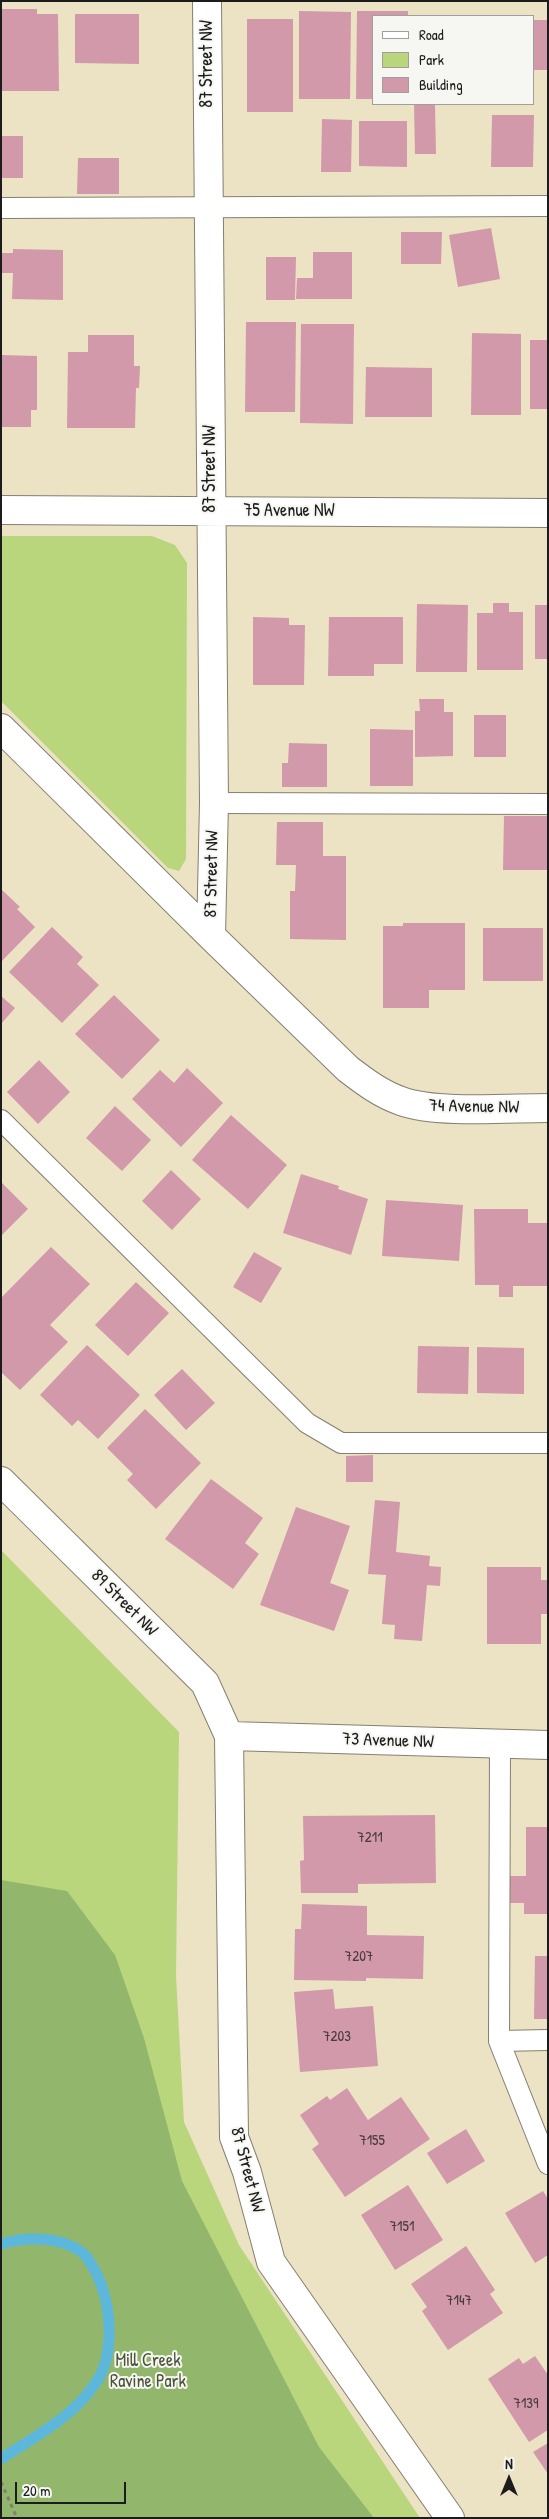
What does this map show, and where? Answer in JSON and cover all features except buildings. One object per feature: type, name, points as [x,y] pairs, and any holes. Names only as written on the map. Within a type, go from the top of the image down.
[{"type":"street","name":"87 Street NW","points":[[207,1],[214,803],[210,936]]},
{"type":"street","name":"75 Avenue NW","points":[[1,510],[548,513]]},
{"type":"street","name":"87 Street NW","points":[[1,728],[210,936],[348,1069],[371,1088],[401,1102]]},
{"type":"street","name":"74 Avenue NW","points":[[401,1102],[432,1107],[548,1108]]},
{"type":"street","name":"89 Street NW","points":[[1,1482],[205,1683],[229,1736]]},
{"type":"street","name":"87 Street NW","points":[[229,1736],[234,2137],[247,2172],[271,2262],[450,2518]]},
{"type":"street","name":"73 Avenue NW","points":[[229,1736],[548,1745]]},
{"type":"lane","points":[[1,208],[548,206]]},
{"type":"lane","points":[[214,803],[548,804]]},
{"type":"lane","points":[[1,1120],[307,1423],[342,1443],[548,1444]]},
{"type":"lane","points":[[500,1745],[500,2041],[548,2164]]},
{"type":"lane","points":[[500,2041],[548,2040]]},
{"type":"path","points":[[1,2482],[17,2518]]},
{"type":"green space","points":[[1,536],[152,536],[175,545],[187,563],[186,859],[179,871],[168,868],[1,701]]},
{"type":"green space","name":"Mill Creek Ravine Park","points":[[1,1550],[179,1732],[176,1976],[184,2122],[239,2245],[420,2518],[1,2518]]},
{"type":"green space","name":"Mill Creek Ravine Park","points":[[1,1880],[67,1891],[115,1955],[144,2038],[182,2181],[319,2447],[374,2518],[1,2518]]},
{"type":"waterway","points":[[1,2244],[11,2241],[44,2239],[67,2244],[85,2255],[93,2267],[104,2294],[109,2326],[109,2342],[102,2371],[86,2396],[76,2407],[52,2426],[1,2459]]}]
